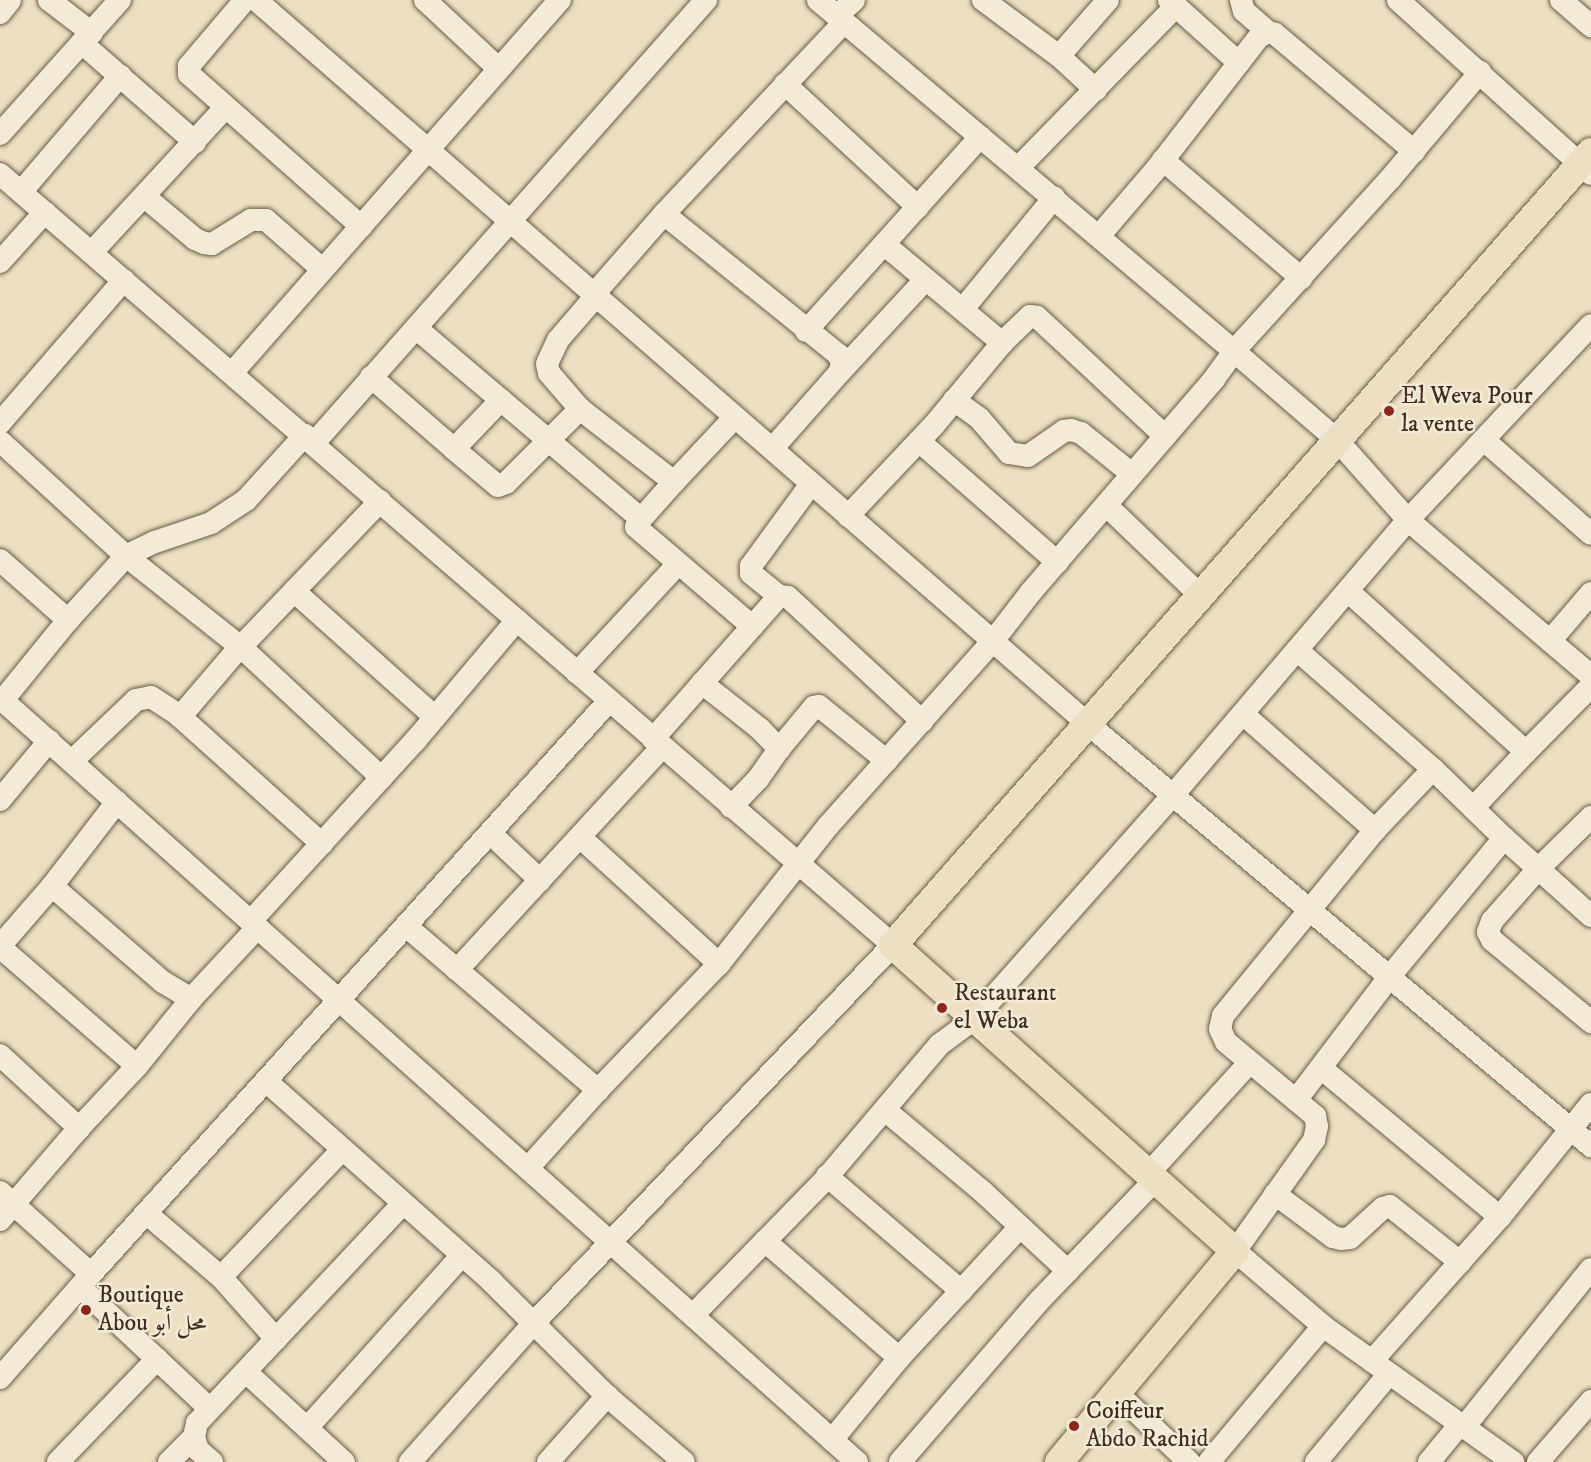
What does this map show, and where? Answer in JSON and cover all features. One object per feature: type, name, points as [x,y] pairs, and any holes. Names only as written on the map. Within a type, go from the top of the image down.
[{"type":"main road","points":[[1059,1462],[1235,1251],[893,945],[1337,440],[1587,164]]},
{"type":"street","points":[[0,13],[10,0]]},
{"type":"street","points":[[49,0],[120,76],[195,142]]},
{"type":"street","points":[[245,0],[189,66],[189,74],[361,226]]},
{"type":"street","points":[[256,0],[1088,724],[1591,1146]]},
{"type":"street","points":[[425,0],[500,69]]},
{"type":"street","points":[[232,373],[560,0]]},
{"type":"street","points":[[706,0],[416,328],[309,439],[246,500],[220,518],[187,534],[155,542],[126,556],[68,620],[2,699],[857,1462]]},
{"type":"street","points":[[818,0],[1337,440],[1408,520],[1591,676]]},
{"type":"street","points":[[674,482],[580,409],[549,373],[547,364],[558,340],[595,295],[664,214],[785,84],[854,0]]},
{"type":"street","points":[[983,0],[1059,56],[1096,90]]},
{"type":"street","points":[[1059,56],[1108,0]]},
{"type":"street","points":[[1241,0],[1244,11],[1268,32],[1275,34],[1414,151]]},
{"type":"street","points":[[1398,0],[1587,164]]},
{"type":"street","points":[[1561,0],[1591,27]]},
{"type":"street","points":[[0,134],[87,39],[118,1]]},
{"type":"street","points":[[1018,168],[1096,90],[1173,3],[1239,63]]},
{"type":"street","points":[[1099,236],[1163,160],[1259,37],[1268,32]]},
{"type":"street","points":[[528,1168],[598,1090],[719,964],[799,866],[828,826],[993,641],[1234,351],[1414,151],[1480,72]]},
{"type":"street","points":[[21,192],[120,76]]},
{"type":"street","points":[[785,84],[918,207]]},
{"type":"street","points":[[92,252],[145,197],[225,107]]},
{"type":"street","points":[[806,331],[980,136]]},
{"type":"street","points":[[1163,160],[1301,278]]},
{"type":"street","points":[[0,174],[893,945],[533,1324],[411,1461]]},
{"type":"street","points":[[145,197],[204,243],[213,244],[251,220],[266,220],[322,269]]},
{"type":"street","points":[[963,309],[1054,198]]},
{"type":"street","points":[[0,262],[45,212]]},
{"type":"street","points":[[664,214],[839,356],[842,364],[839,373]]},
{"type":"street","points":[[885,244],[1002,343]]},
{"type":"street","points":[[0,423],[124,280]]},
{"type":"street","points":[[772,449],[925,280]]},
{"type":"street","points":[[848,516],[920,441],[1002,343],[1030,316],[1035,316],[1165,436]]},
{"type":"street","points":[[693,1315],[827,1176],[939,1045],[974,1019],[1173,795],[1408,520],[1591,325]]},
{"type":"street","points":[[416,328],[641,519]]},
{"type":"street","points":[[371,377],[498,486],[506,483],[580,409]]},
{"type":"street","points":[[454,449],[501,400]]},
{"type":"street","points":[[954,400],[979,418],[1009,453],[1028,456],[1064,431],[1071,430],[1081,433],[1132,474]]},
{"type":"street","points":[[735,417],[674,482],[636,527],[677,565],[752,626]]},
{"type":"street","points":[[1484,440],[1591,534]]},
{"type":"street","points":[[0,441],[126,556],[241,647],[382,778]]},
{"type":"street","points":[[920,441],[1057,562]]},
{"type":"street","points":[[812,484],[751,566],[751,573],[779,596],[788,597],[922,721]]},
{"type":"street","points":[[180,717],[241,647],[380,501]]},
{"type":"street","points":[[1106,505],[1201,596]]},
{"type":"street","points":[[0,560],[68,620]]},
{"type":"street","points":[[578,673],[677,565]]},
{"type":"street","points":[[294,591],[435,717]]},
{"type":"street","points":[[1348,591],[1526,752]]},
{"type":"street","points":[[1550,641],[1591,593]]},
{"type":"street","points":[[457,970],[580,837],[657,743],[702,683],[779,596]]},
{"type":"street","points":[[210,1409],[157,1359],[85,1280],[5,1205],[138,1065],[322,844],[382,778],[517,620]]},
{"type":"street","points":[[1298,650],[1433,769],[1504,838],[1591,916]]},
{"type":"street","points":[[702,683],[760,729],[779,749]]},
{"type":"street","points":[[1473,808],[1591,686]]},
{"type":"street","points":[[72,761],[136,700],[151,697],[180,717],[322,844]]},
{"type":"street","points":[[0,1378],[85,1280],[609,701]]},
{"type":"street","points":[[732,807],[758,779],[779,749],[814,707],[819,706],[887,760]]},
{"type":"street","points":[[1243,714],[1375,830]]},
{"type":"street","points":[[0,800],[49,741]]},
{"type":"street","points":[[1433,769],[1375,830],[1223,1016],[1220,1029],[1226,1042],[1315,1116],[1317,1126],[1314,1140],[1235,1251],[1323,1326],[1513,1462]]},
{"type":"street","points":[[117,802],[52,886],[0,946],[138,1065]]},
{"type":"street","points":[[1591,817],[1538,869],[1492,921],[1488,932],[1492,940],[1591,1022]]},
{"type":"street","points":[[490,833],[540,880]]},
{"type":"street","points":[[580,837],[719,964]]},
{"type":"street","points":[[1296,1100],[1390,976],[1504,838]]},
{"type":"street","points":[[52,886],[163,982],[191,999]]},
{"type":"street","points":[[406,926],[598,1090]]},
{"type":"street","points":[[0,1055],[79,1128]]},
{"type":"street","points":[[900,1462],[1153,1176],[1249,1063]]},
{"type":"street","points":[[1322,1068],[1500,1217]]},
{"type":"street","points":[[266,1081],[462,1255],[607,1396],[657,1454],[684,1462]]},
{"type":"street","points":[[1316,1462],[1380,1368],[1460,1262],[1500,1217],[1591,1104]]},
{"type":"street","points":[[885,1110],[1068,1271]]},
{"type":"street","points":[[221,1277],[342,1150]]},
{"type":"street","points":[[827,1176],[961,1291]]},
{"type":"street","points":[[1275,1194],[1333,1237],[1341,1239],[1350,1238],[1383,1208],[1390,1206],[1460,1262]]},
{"type":"street","points":[[212,1462],[198,1450],[194,1437],[197,1423],[403,1204]]},
{"type":"street","points":[[146,1213],[221,1277],[276,1339]]},
{"type":"street","points":[[832,1440],[899,1358],[1020,1227]]},
{"type":"street","points":[[765,1241],[899,1358]]},
{"type":"street","points":[[307,1428],[462,1255]]},
{"type":"street","points":[[1429,1462],[1591,1269]]},
{"type":"street","points":[[1209,1462],[1323,1326]]},
{"type":"street","points":[[58,1462],[157,1359]]},
{"type":"street","points":[[246,1371],[344,1462]]},
{"type":"street","points":[[1117,1393],[1189,1462]]},
{"type":"street","points":[[548,1462],[607,1396]]},
{"type":"street","points":[[1538,1462],[1591,1401]]},
{"type":"street","points":[[170,1462],[194,1437]]},
{"type":"place","name":"El Weva Pour la vente","points":[[1389,411]]},
{"type":"place","name":"Restaurant el Weba","points":[[942,1008]]},
{"type":"place","name":"Boutique Abou محل أبو","points":[[86,1310]]},
{"type":"place","name":"Coiffeur Abdo Rachid","points":[[1074,1426]]}]
